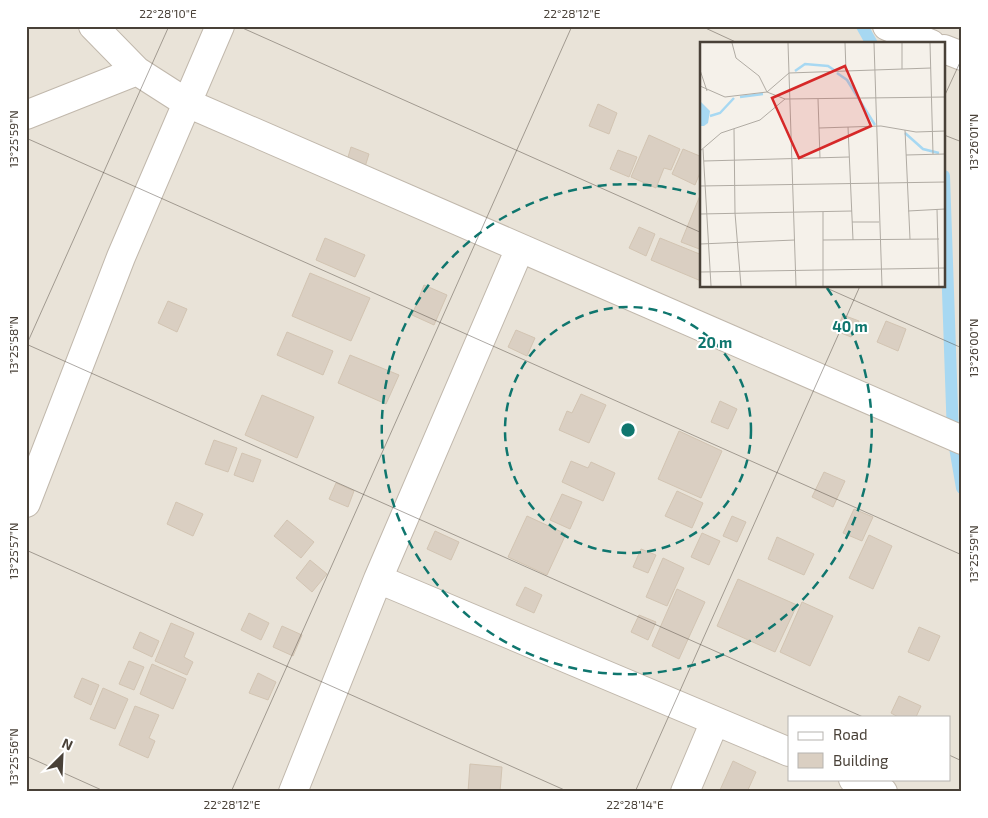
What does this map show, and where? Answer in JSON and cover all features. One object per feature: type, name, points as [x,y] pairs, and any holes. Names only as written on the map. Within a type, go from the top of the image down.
[{"type":"street","points":[[93,26],[137,70],[187,103],[962,440]]},
{"type":"street","points":[[26,503],[121,257],[220,26]]},
{"type":"street","points":[[887,26],[926,42]]},
{"type":"street","points":[[946,50],[962,56]]},
{"type":"street","points":[[26,115],[137,70]]},
{"type":"street","points":[[293,792],[378,579],[520,248]]},
{"type":"street","points":[[378,579],[788,752]]},
{"type":"street","points":[[685,792],[715,721]]},
{"type":"street","points":[[855,780],[883,792]]},
{"type":"shaded area","points":[[26,26],[962,26],[962,792],[26,792]]},
{"type":"building","points":[[598,104],[617,113],[609,134],[589,126]]},
{"type":"building","points":[[649,135],[680,149],[671,170],[664,168],[656,188],[631,177]]},
{"type":"building","points":[[351,147],[369,154],[364,170],[346,164]]},
{"type":"building","points":[[683,149],[700,156],[700,173],[695,185],[672,174]]},
{"type":"building","points":[[618,150],[637,157],[629,177],[610,169]]},
{"type":"building","points":[[700,195],[700,249],[681,242]]},
{"type":"building","points":[[639,227],[655,234],[646,256],[629,248]]},
{"type":"building","points":[[325,238],[365,255],[355,277],[316,260]]},
{"type":"building","points":[[660,238],[700,254],[700,281],[651,260]]},
{"type":"building","points":[[310,273],[370,298],[351,341],[292,316]]},
{"type":"building","points":[[424,285],[447,295],[434,325],[412,315]]},
{"type":"building","points":[[168,301],[187,309],[177,332],[158,323]]},
{"type":"building","points":[[843,315],[859,321],[851,337],[836,331]]},
{"type":"building","points":[[886,321],[906,329],[898,351],[877,342]]},
{"type":"building","points":[[516,330],[535,338],[527,356],[508,347]]},
{"type":"building","points":[[287,332],[333,351],[323,375],[277,355]]},
{"type":"building","points":[[350,355],[399,375],[386,404],[338,383]]},
{"type":"building","points":[[581,394],[606,405],[589,443],[559,430],[567,411],[572,413]]},
{"type":"building","points":[[262,395],[314,417],[297,458],[245,435]]},
{"type":"building","points":[[720,401],[737,409],[728,429],[711,422]]},
{"type":"building","points":[[679,431],[722,451],[701,498],[658,479]]},
{"type":"building","points":[[214,440],[237,448],[228,472],[205,464]]},
{"type":"building","points":[[242,453],[261,460],[253,482],[234,475]]},
{"type":"building","points":[[571,461],[588,468],[591,462],[615,473],[603,501],[562,482]]},
{"type":"building","points":[[824,472],[845,481],[833,507],[812,497]]},
{"type":"building","points":[[336,483],[354,491],[348,507],[329,499]]},
{"type":"building","points":[[677,491],[703,503],[692,528],[665,516]]},
{"type":"building","points":[[562,494],[582,502],[570,529],[550,520]]},
{"type":"building","points":[[176,502],[203,514],[193,536],[167,524]]},
{"type":"building","points":[[854,509],[873,517],[862,541],[843,533]]},
{"type":"building","points":[[527,516],[566,534],[547,575],[508,557]]},
{"type":"building","points":[[732,516],[746,522],[737,542],[723,536]]},
{"type":"building","points":[[287,520],[314,542],[301,558],[274,536]]},
{"type":"building","points":[[435,531],[459,542],[451,560],[427,549]]},
{"type":"building","points":[[702,533],[720,541],[709,565],[691,557]]},
{"type":"building","points":[[869,535],[892,546],[873,589],[849,578]]},
{"type":"building","points":[[777,537],[814,554],[804,575],[768,559]]},
{"type":"building","points":[[641,549],[656,555],[648,573],[633,567]]},
{"type":"building","points":[[663,558],[684,568],[667,606],[646,597]]},
{"type":"building","points":[[310,560],[327,574],[312,592],[296,578]]},
{"type":"building","points":[[738,579],[797,605],[775,652],[717,626]]},
{"type":"building","points":[[525,587],[542,595],[534,613],[516,605]]},
{"type":"building","points":[[677,589],[705,602],[679,659],[652,646]]},
{"type":"building","points":[[802,602],[833,616],[810,666],[780,652]]},
{"type":"building","points":[[249,613],[269,623],[261,640],[241,630]]},
{"type":"building","points":[[639,615],[656,622],[648,640],[631,632]]},
{"type":"building","points":[[171,623],[194,633],[184,657],[193,662],[187,675],[155,661]]},
{"type":"building","points":[[282,626],[302,635],[293,656],[273,647]]},
{"type":"building","points":[[919,627],[940,636],[929,661],[908,652]]},
{"type":"building","points":[[140,632],[159,641],[152,657],[133,648]]},
{"type":"building","points":[[129,661],[144,667],[134,690],[119,684]]},
{"type":"building","points":[[152,664],[186,679],[173,709],[140,694]]},
{"type":"building","points":[[258,673],[276,682],[268,700],[249,693]]},
{"type":"building","points":[[82,678],[99,685],[91,705],[74,697]]},
{"type":"building","points":[[103,688],[128,699],[115,729],[90,719]]},
{"type":"building","points":[[899,696],[921,706],[916,716],[896,716],[891,713]]},
{"type":"building","points":[[135,706],[159,715],[149,738],[155,741],[148,758],[119,745]]},
{"type":"building","points":[[733,761],[756,772],[747,792],[720,790]]},
{"type":"building","points":[[470,764],[502,767],[500,792],[468,792]]},
{"type":"waterway","points":[[862,26],[871,42]]},
{"type":"waterway","points":[[946,234],[953,436],[962,488]]}]
